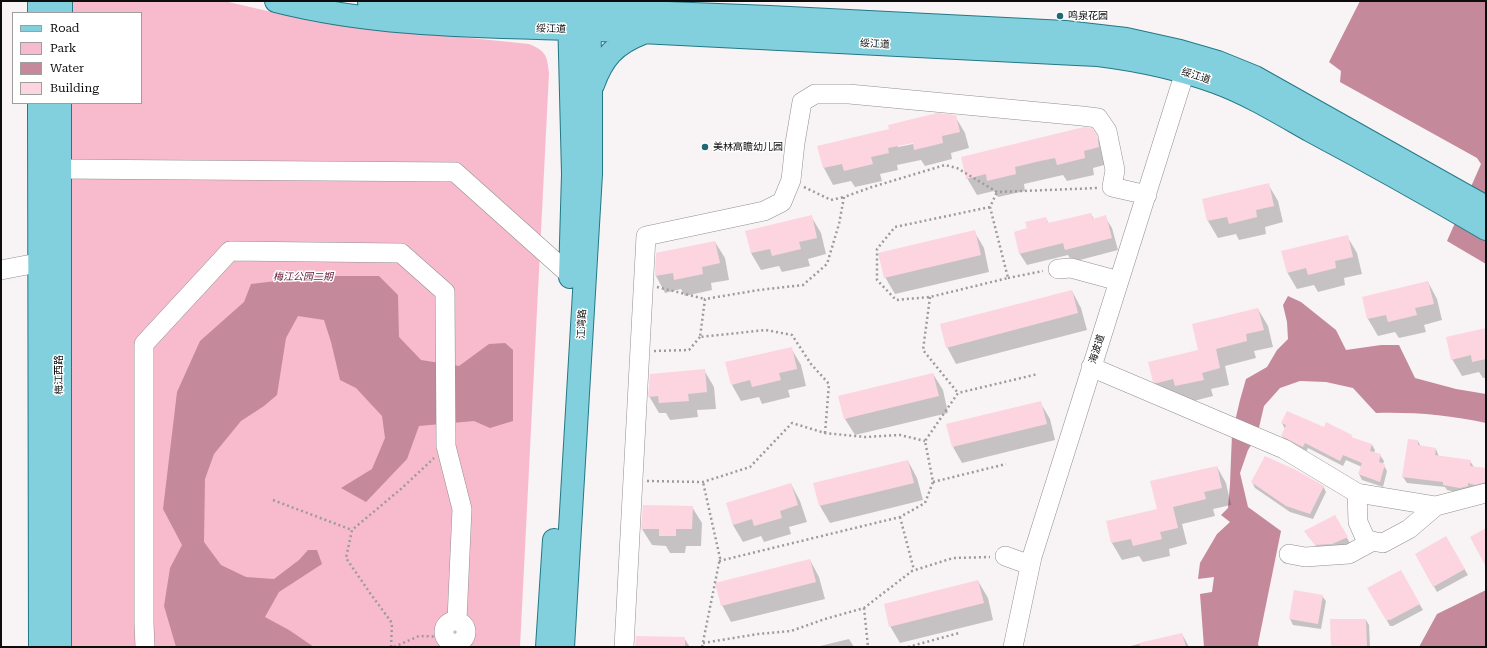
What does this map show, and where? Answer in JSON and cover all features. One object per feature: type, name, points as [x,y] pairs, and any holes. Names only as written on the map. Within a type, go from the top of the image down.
[{"type":"main road","points":[[39,1],[39,12]]},
{"type":"main road","points":[[61,12],[62,1]]},
{"type":"main road","name":"绥江道","points":[[276,1],[360,17],[416,23],[517,19]]},
{"type":"main road","name":"绥江道","points":[[350,1],[580,25]]},
{"type":"main road","points":[[517,19],[536,33],[548,39],[557,48],[562,55],[568,71],[581,90],[600,69],[612,50],[630,38],[644,22],[626,17],[580,25]]},
{"type":"main road","name":"绥江道","points":[[644,22],[1065,32],[1146,42],[1188,63],[1218,62],[1256,77],[1446,195]]},
{"type":"main road","name":"江湾路","points":[[563,647],[591,174],[581,90],[580,25]]},
{"type":"main road","name":"江湾路","points":[[547,647],[570,275],[573,174],[581,90]]},
{"type":"main road","name":"梅江西路","points":[[39,104],[49,261],[60,647]]},
{"type":"main road","name":"梅江西路","points":[[40,647],[49,261],[59,169],[60,104]]},
{"type":"main road","points":[[1446,195],[1486,207]]},
{"type":"main road","points":[[1446,195],[1486,229]]},
{"type":"street","name":"海波道","points":[[1012,647],[1030,565],[1091,367],[1188,63]]},
{"type":"street","points":[[624,647],[646,236],[764,211],[782,202],[791,180],[795,143],[802,102],[815,94],[849,94],[1098,118],[1107,130],[1115,170],[1112,187],[1147,195]]},
{"type":"street","points":[[59,169],[455,172],[570,275]]},
{"type":"street","points":[[145,647],[144,344],[230,251],[401,253],[445,292],[446,446],[462,509],[457,620],[464,624],[466,631],[464,638],[453,642]]},
{"type":"street","points":[[1,270],[49,261]]},
{"type":"street","points":[[1052,270],[1071,268],[1119,281]]},
{"type":"street","points":[[1091,367],[1270,442],[1357,493],[1436,506],[1486,493]]},
{"type":"street","points":[[1357,493],[1358,522],[1366,540],[1383,543],[1409,529],[1436,506]]},
{"type":"street","points":[[1289,554],[1305,557],[1349,554],[1373,541]]},
{"type":"street","points":[[1005,556],[1030,565]]},
{"type":"path","points":[[791,180],[831,200],[945,165],[957,168],[997,192],[1112,187]]},
{"type":"path","points":[[997,192],[990,207],[1008,278]]},
{"type":"path","points":[[643,284],[706,299],[759,290],[803,285],[827,264],[839,224],[844,197]]},
{"type":"path","points":[[990,207],[895,227],[877,249],[877,280],[896,300],[930,297],[1008,278],[1052,270]]},
{"type":"path","points":[[930,297],[923,350],[958,393]]},
{"type":"path","points":[[639,351],[689,350],[700,337],[706,299]]},
{"type":"path","points":[[700,337],[766,330],[792,335],[811,364],[829,384],[825,433]]},
{"type":"path","points":[[719,561],[900,517],[925,504],[934,482],[925,441],[958,393],[1038,374]]},
{"type":"path","points":[[644,481],[703,482],[750,467],[792,423],[825,433],[865,437],[900,435],[925,441]]},
{"type":"path","points":[[446,446],[402,488],[352,530],[346,558],[392,623],[392,647],[419,636],[453,642]]},
{"type":"path","points":[[934,482],[1006,464]]},
{"type":"path","points":[[702,647],[720,558],[703,482]]},
{"type":"path","points":[[273,500],[352,530]]},
{"type":"path","points":[[900,517],[914,570]]},
{"type":"path","points":[[703,643],[758,634],[791,631],[825,619],[864,608],[914,570],[953,558],[1005,556]]},
{"type":"path","points":[[864,608],[868,647]]},
{"type":"path","points":[[908,647],[959,633]]},
{"type":"green space","name":"梅江公园二期","points":[[69,1],[224,1],[315,22],[529,44],[545,54],[549,73],[520,647],[66,647],[69,104],[142,104],[142,12],[69,12]]},
{"type":"water","points":[[1360,1],[1486,1],[1486,264],[1447,241],[1481,164],[1477,158],[1340,82],[1341,71],[1329,62]]},
{"type":"water","points":[[318,276],[379,276],[398,295],[399,337],[421,360],[459,366],[489,344],[505,343],[513,350],[513,421],[490,428],[474,421],[419,426],[407,459],[366,502],[341,488],[372,469],[385,438],[382,416],[356,388],[340,380],[324,320],[298,316],[286,338],[277,395],[264,406],[241,421],[214,454],[205,479],[204,542],[221,565],[246,577],[274,579],[299,560],[308,550],[317,550],[322,564],[279,592],[265,617],[289,630],[314,647],[176,647],[164,606],[170,568],[182,545],[163,509],[177,392],[200,341],[244,302],[251,284]]},
{"type":"water","points":[[1288,296],[1301,302],[1336,330],[1346,350],[1381,345],[1399,345],[1415,378],[1456,389],[1486,394],[1486,423],[1431,415],[1376,413],[1353,388],[1326,382],[1300,381],[1280,388],[1264,406],[1257,436],[1248,450],[1240,473],[1248,507],[1281,531],[1258,644],[1259,647],[1204,647],[1200,594],[1212,592],[1214,577],[1198,579],[1200,563],[1217,534],[1230,522],[1221,515],[1228,508],[1232,434],[1240,400],[1246,379],[1267,367],[1277,350],[1288,339],[1287,322],[1283,305]]},
{"type":"water","points":[[1486,590],[1486,647],[1419,647],[1437,614]]},
{"type":"building","points":[[937,113],[956,115],[960,132],[942,136],[943,143],[914,150],[913,143],[888,148],[889,153],[871,157],[873,164],[844,171],[842,164],[823,168],[817,146],[889,129],[888,125]]},
{"type":"building","points":[[1084,127],[1092,128],[1097,135],[1099,147],[1084,151],[1085,158],[1057,165],[1055,158],[1040,161],[1015,167],[1016,174],[987,181],[986,174],[966,179],[961,157]]},
{"type":"building","points":[[1269,183],[1274,206],[1256,210],[1257,217],[1229,224],[1227,217],[1207,221],[1202,199]]},
{"type":"building","points":[[1091,213],[1093,219],[1106,215],[1112,238],[1065,250],[1063,243],[1019,254],[1014,232],[1027,228],[1025,222],[1046,217],[1048,223]]},
{"type":"building","points":[[812,215],[817,238],[799,242],[801,249],[772,256],[770,249],[751,253],[745,231]]},
{"type":"building","points":[[975,230],[981,255],[884,278],[878,253]]},
{"type":"building","points":[[1348,235],[1353,257],[1335,261],[1336,268],[1308,275],[1306,268],[1287,273],[1281,251]]},
{"type":"building","points":[[715,241],[720,263],[702,267],[703,274],[674,280],[673,273],[655,276],[656,253]]},
{"type":"building","points":[[1428,281],[1434,304],[1415,308],[1417,315],[1388,322],[1386,315],[1367,319],[1362,297]]},
{"type":"building","points":[[1072,290],[1078,313],[946,348],[940,324]]},
{"type":"building","points":[[1258,308],[1264,330],[1246,334],[1247,341],[1216,349],[1220,368],[1202,373],[1204,380],[1175,386],[1173,379],[1157,383],[1153,382],[1148,362],[1198,350],[1192,324]]},
{"type":"building","points":[[1486,328],[1486,359],[1472,362],[1471,355],[1451,360],[1446,337]]},
{"type":"building","points":[[792,347],[797,369],[779,373],[781,380],[752,387],[750,380],[731,385],[725,362]]},
{"type":"building","points":[[705,369],[707,392],[688,394],[689,401],[659,403],[658,396],[648,397],[650,374]]},
{"type":"building","points":[[933,373],[939,396],[844,419],[838,396]]},
{"type":"building","points":[[1041,401],[1047,424],[952,447],[946,424]]},
{"type":"building","points":[[1287,411],[1324,427],[1326,422],[1352,435],[1351,437],[1372,444],[1370,451],[1381,454],[1379,462],[1385,464],[1380,482],[1358,474],[1362,463],[1343,455],[1340,461],[1305,443],[1303,447],[1281,436],[1286,425],[1281,423]]},
{"type":"building","points":[[1408,439],[1418,440],[1418,445],[1436,448],[1435,455],[1471,460],[1470,466],[1486,468],[1486,482],[1475,485],[1468,483],[1468,486],[1460,488],[1443,485],[1443,482],[1402,477]]},
{"type":"building","points":[[1265,456],[1296,470],[1324,486],[1310,514],[1286,506],[1251,482]]},
{"type":"building","points":[[908,460],[914,483],[819,506],[813,483]]},
{"type":"building","points":[[1217,466],[1222,488],[1204,492],[1206,499],[1173,507],[1178,528],[1160,532],[1162,539],[1133,546],[1131,539],[1111,543],[1106,521],[1157,509],[1150,481]]},
{"type":"building","points":[[791,483],[798,505],[780,511],[782,518],[754,526],[752,519],[733,525],[726,503]]},
{"type":"building","points":[[643,505],[693,506],[692,529],[676,529],[676,536],[659,536],[659,529],[641,529]]},
{"type":"building","points":[[1335,515],[1348,537],[1332,544],[1315,545],[1304,531]]},
{"type":"building","points":[[1486,528],[1486,567],[1470,537]]},
{"type":"building","points":[[1446,536],[1465,569],[1433,587],[1415,554]]},
{"type":"building","points":[[810,559],[816,582],[721,606],[715,583]]},
{"type":"building","points":[[1401,570],[1420,604],[1390,620],[1386,620],[1367,588]]},
{"type":"building","points":[[978,580],[984,603],[889,627],[884,604]]},
{"type":"building","points":[[1294,590],[1323,595],[1318,624],[1289,619]]},
{"type":"building","points":[[1330,619],[1366,619],[1367,647],[1331,647]]},
{"type":"building","points":[[1182,633],[1186,647],[1140,647],[1139,643]]},
{"type":"building","points":[[636,636],[685,637],[685,647],[635,647]]},
{"type":"place","name":"鸣泉花园","points":[[1060,16]]},
{"type":"place","name":"美林高瞻幼儿园","points":[[705,147]]}]
